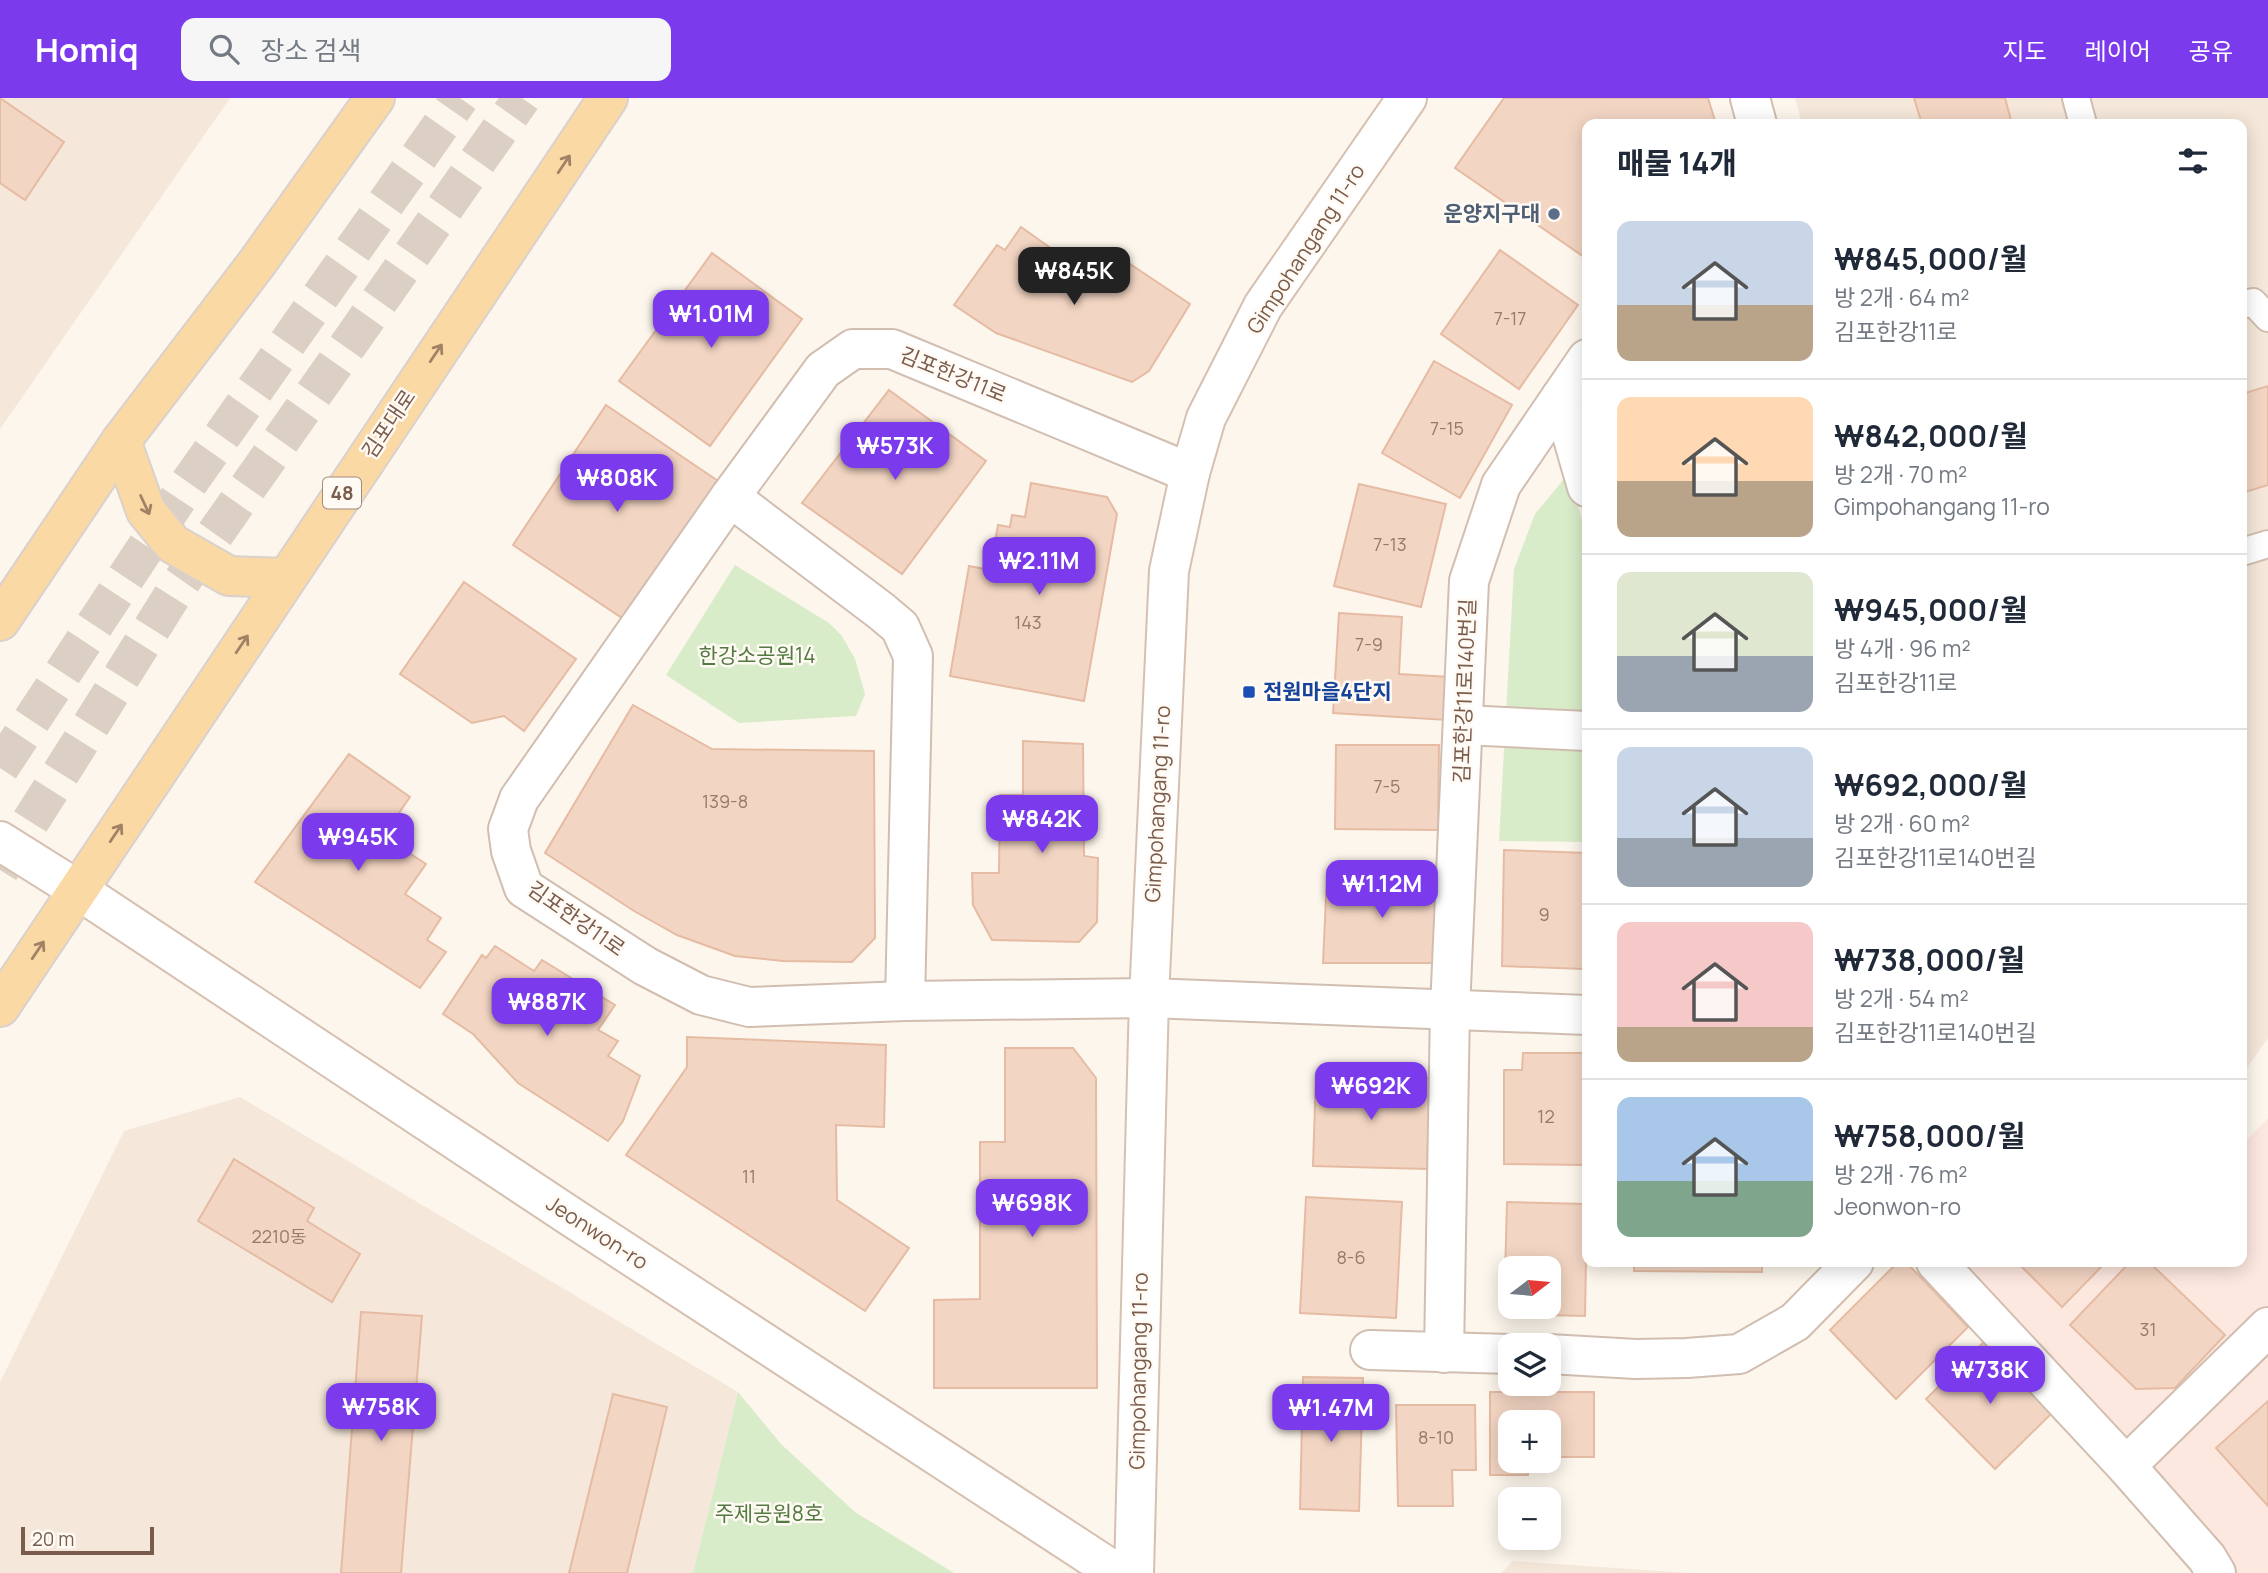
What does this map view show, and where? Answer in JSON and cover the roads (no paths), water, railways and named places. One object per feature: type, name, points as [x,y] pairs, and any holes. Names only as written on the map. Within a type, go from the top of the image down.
[{"type":"main road","points":[[0,621],[121,442],[257,263],[375,98]]},
{"type":"main road","name":"김포대로","points":[[78,890],[608,98]]},
{"type":"main road","points":[[121,442],[146,511],[173,544],[229,576],[286,578]]},
{"type":"main road","name":"48","points":[[0,1007],[78,890]]},
{"type":"street","name":"Gimpohangang 11-ro","points":[[1134,1573],[1149,998],[1168,571],[1190,473],[1206,418],[1264,306],[1407,98]]},
{"type":"street","points":[[1750,98],[1756,119]]},
{"type":"street","name":"김포한강11로","points":[[1149,998],[905,1001],[748,1007],[701,995],[645,966],[524,888],[510,851],[508,830],[519,799],[730,497],[823,370],[853,349],[892,349],[1190,473]]},
{"type":"street","name":"김포한강11로140번길","points":[[1444,1353],[1450,1009],[1469,581],[1501,485],[1582,366]]},
{"type":"street","points":[[1561,397],[1582,470]]},
{"type":"street","points":[[730,497],[900,627],[913,656],[905,1001]]},
{"type":"street","points":[[1464,725],[1582,731]]},
{"type":"street","name":"Jeonwon-ro","points":[[0,841],[1117,1573]]},
{"type":"street","points":[[1149,998],[1582,1015]]},
{"type":"street","points":[[1561,1355],[1636,1359],[1739,1354],[1795,1322],[1849,1267]]},
{"type":"street","points":[[1941,1267],[2126,1466],[2207,1558],[2216,1573]]},
{"type":"street","points":[[2126,1466],[2268,1327]]},
{"type":"street","points":[[1370,1350],[1498,1354]]},
{"type":"lane","points":[[2076,98],[2082,119]]},
{"type":"lane","points":[[2247,304],[2253,302],[2268,318]]},
{"type":"lane","points":[[2247,550],[2268,544]]},
{"type":"tunnel","points":[[0,768],[179,497],[460,98]]},
{"type":"tunnel","points":[[0,870],[177,588],[522,98]]},
{"type":"place","name":"운양지구대","points":[[1554,214]]},
{"type":"place","name":"전원마을4단지","points":[[1249,692]]},
{"type":"park label","name":"한강소공원14","points":[[757,656]]},
{"type":"park label","name":"주제공원8호","points":[[769,1514]]}]
